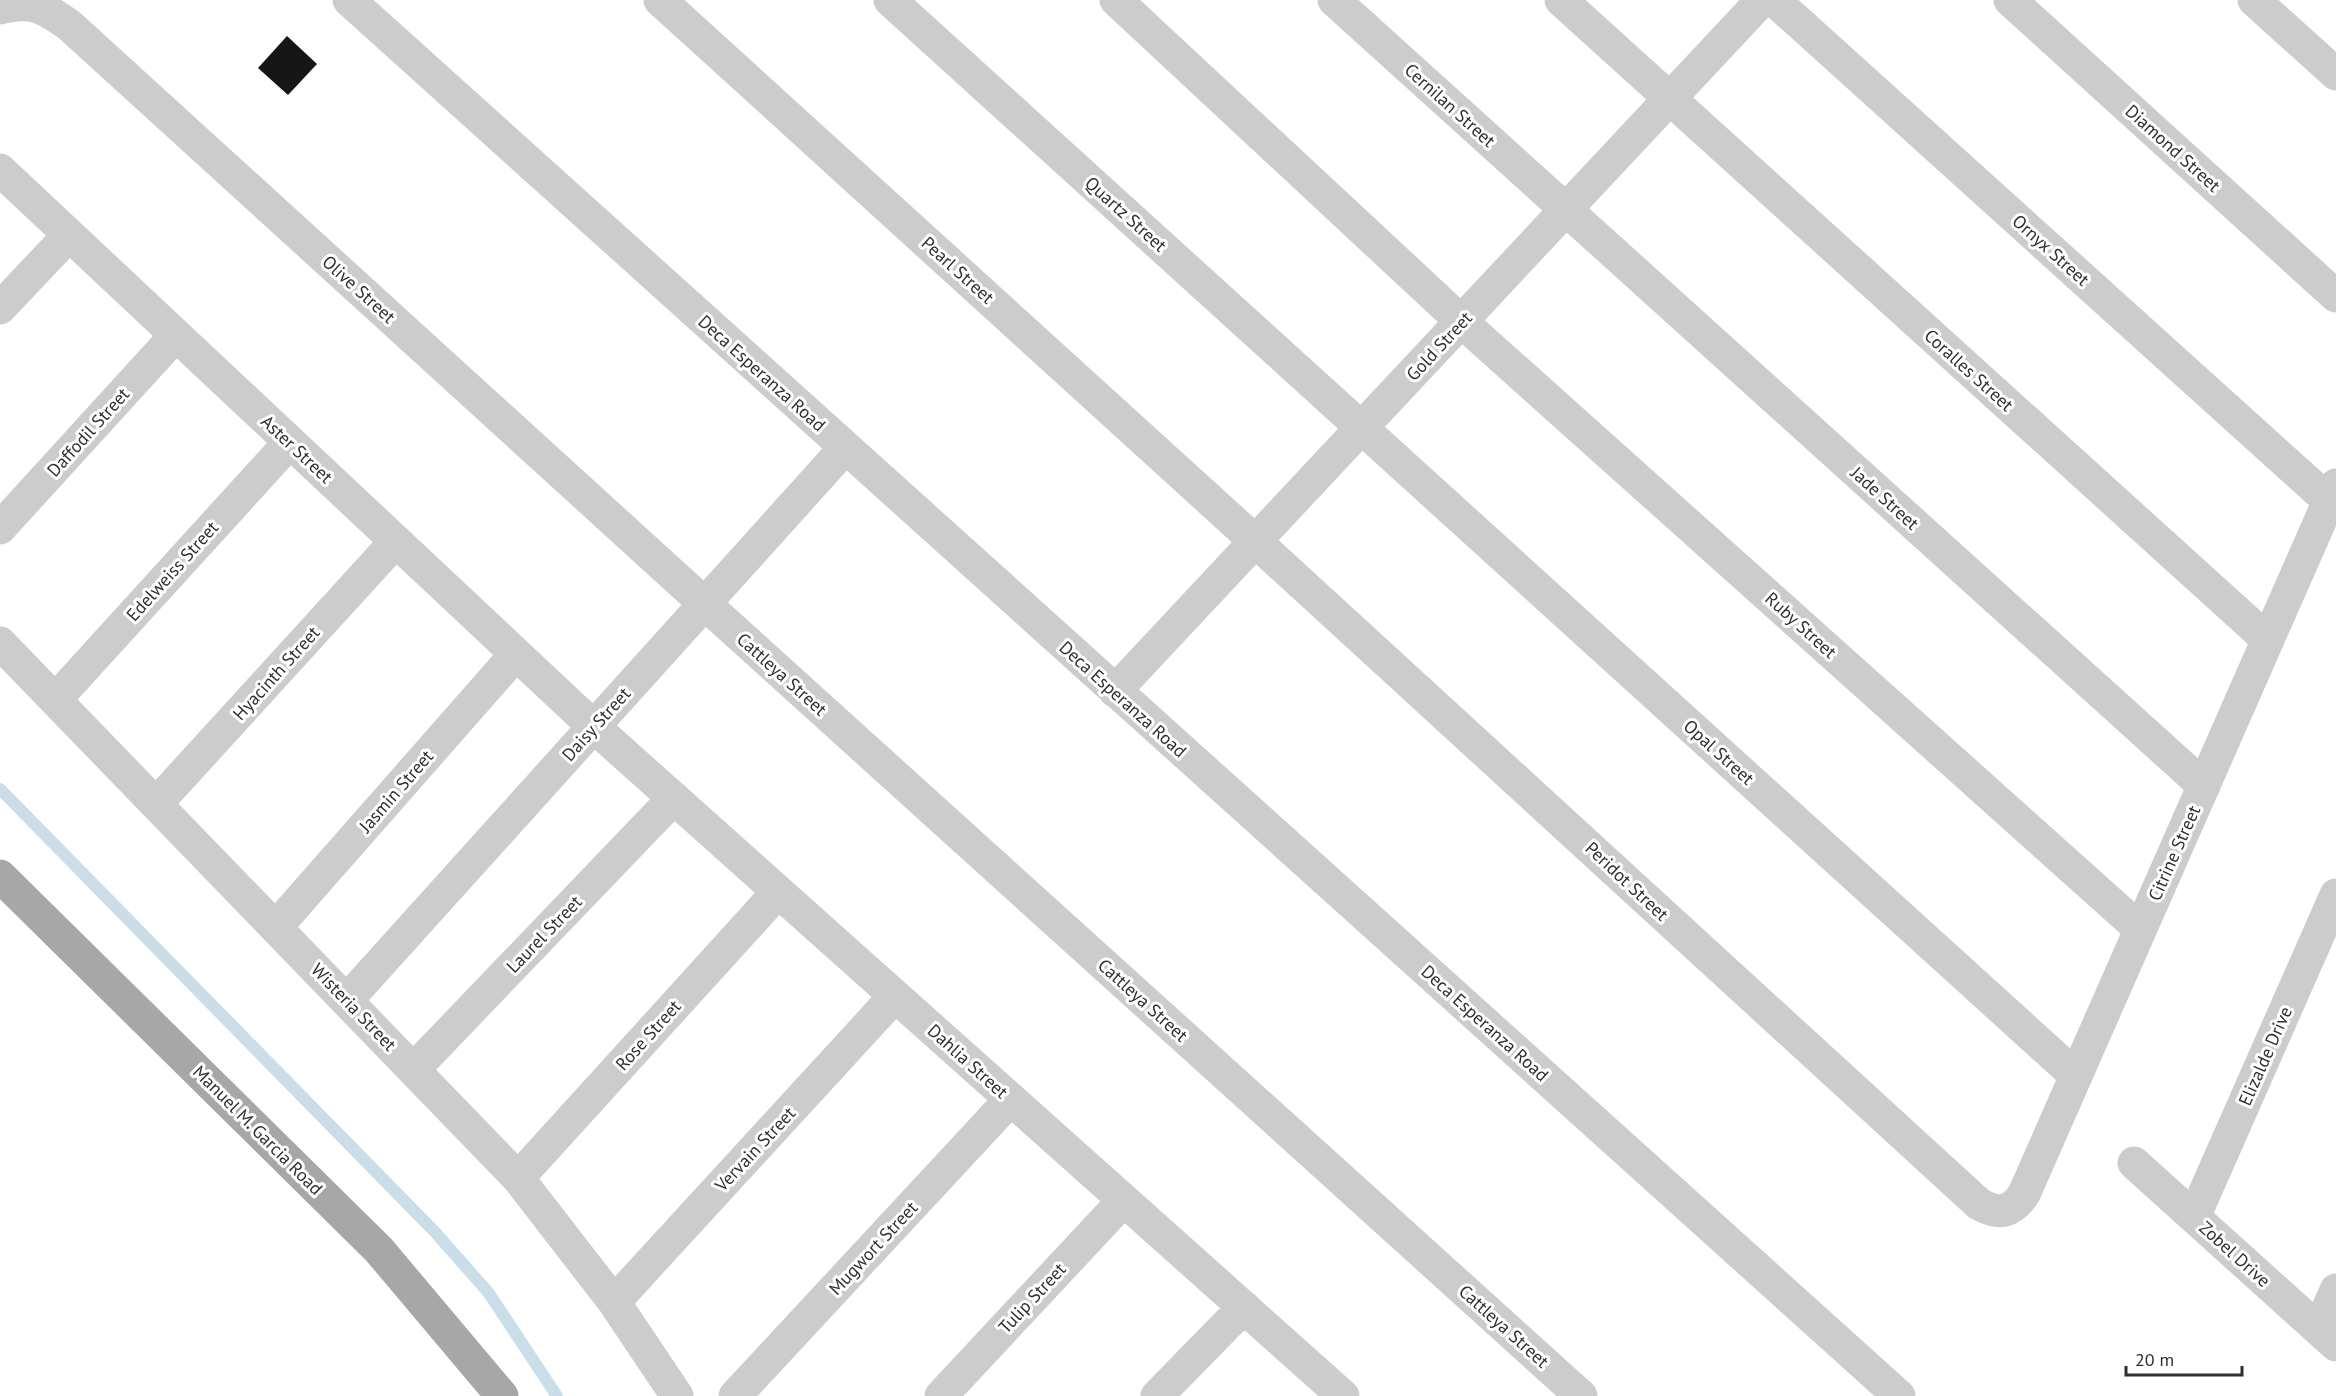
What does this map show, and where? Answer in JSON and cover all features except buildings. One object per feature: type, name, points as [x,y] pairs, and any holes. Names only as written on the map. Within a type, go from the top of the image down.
[{"type":"main road","name":"Manuel M. Garcia Road","points":[[0,876],[379,1250],[502,1396]]},
{"type":"street","name":"Deca Esperanza Road","points":[[348,0],[1899,1396]]},
{"type":"street","name":"Pearl Street","points":[[660,0],[1256,541]]},
{"type":"street","name":"Quartz Street","points":[[890,0],[1362,428]]},
{"type":"street","name":"Ruby Street","points":[[1116,0],[1462,322],[2140,929]]},
{"type":"street","name":"Cernilan Street","points":[[1334,0],[1566,210]]},
{"type":"street","name":"Coralles Street","points":[[1561,0],[2268,640]]},
{"type":"street","name":"Gold Street","points":[[1115,691],[1762,0]]},
{"type":"street","name":"Ornyx Street","points":[[1774,0],[2333,493]]},
{"type":"street","name":"Diamond Street","points":[[2010,0],[2336,296]]},
{"type":"street","points":[[2254,0],[2336,74]]},
{"type":"street","name":"Olive Street","points":[[0,8],[20,3],[34,4],[69,25],[705,604]]},
{"type":"street","name":"Aster Street","points":[[0,171],[594,727]]},
{"type":"street","name":"Jade Street","points":[[1566,210],[2204,786]]},
{"type":"street","points":[[0,308],[69,235]]},
{"type":"street","name":"Daffodil Street","points":[[0,528],[177,335]]},
{"type":"street","name":"Opal Street","points":[[1362,428],[2076,1076]]},
{"type":"street","name":"Edelweiss Street","points":[[55,700],[290,442]]},
{"type":"street","name":"Daisy Street","points":[[347,1000],[845,448]]},
{"type":"street","name":"Citrine Street","points":[[2004,1212],[2018,1204],[2024,1194],[2333,493]]},
{"type":"street","name":"Hyacinth Street","points":[[156,804],[396,541]]},
{"type":"street","name":"Peridot Street","points":[[1256,541],[1979,1204],[1995,1212],[2004,1212]]},
{"type":"street","name":"Cattleya Street","points":[[705,604],[1581,1396]]},
{"type":"street","name":"Wisteria Street","points":[[0,644],[518,1178],[614,1302],[677,1396]]},
{"type":"street","name":"Jasmin Street","points":[[276,927],[516,654]]},
{"type":"street","name":"Dahlia Street","points":[[594,727],[1343,1396]]},
{"type":"street","name":"Laurel Street","points":[[414,1069],[674,798]]},
{"type":"street","name":"Rose Street","points":[[518,1178],[778,892]]},
{"type":"street","name":"Elizalde Drive","points":[[2194,1217],[2336,895]]},
{"type":"street","name":"Vervain Street","points":[[614,1302],[895,996]]},
{"type":"street","name":"Mugwort Street","points":[[735,1396],[1011,1099]]},
{"type":"street","name":"Zobel Drive","points":[[2134,1163],[2327,1337]]},
{"type":"street","name":"Tulip Street","points":[[941,1396],[1124,1200]]},
{"type":"street","points":[[2327,1337],[2336,1290]]},
{"type":"street","points":[[1157,1396],[1244,1307]]},
{"type":"waterway","points":[[0,789],[434,1231],[488,1292],[557,1396]]}]
